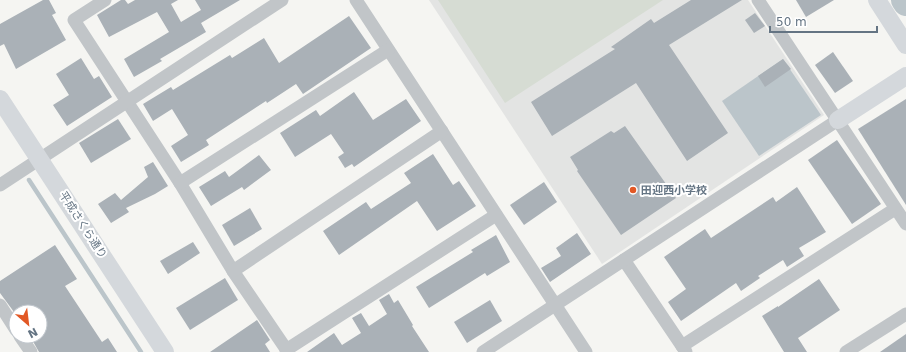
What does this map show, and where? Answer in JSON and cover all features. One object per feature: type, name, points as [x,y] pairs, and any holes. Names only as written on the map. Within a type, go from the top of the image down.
[{"type":"street","points":[[105,0],[74,20],[180,183],[233,271],[287,351],[496,215]]},
{"type":"street","points":[[0,185],[282,0]]},
{"type":"street","points":[[356,0],[586,352]]},
{"type":"street","points":[[758,0],[906,224]]},
{"type":"street","points":[[876,0],[906,45]]},
{"type":"street","points":[[180,183],[388,50]]},
{"type":"street","points":[[483,352],[906,76]]},
{"type":"street","name":"平成さくら通り","points":[[0,99],[165,352]]},
{"type":"street","points":[[233,271],[442,131]]},
{"type":"street","points":[[624,260],[684,349],[895,209]]},
{"type":"street","points":[[0,305],[8,318]]},
{"type":"street","points":[[846,352],[906,314]]},
{"type":"shaded area","name":"田迎西小学校","points":[[429,0],[748,0],[824,115],[602,264]]},
{"type":"shaded area","points":[[438,0],[663,0],[505,103]]},
{"type":"shaded area","points":[[783,59],[821,115],[759,156],[722,101]]},
{"type":"building","points":[[43,0],[49,0],[56,13],[52,15],[66,40],[16,69],[4,44],[0,46],[0,24]]},
{"type":"building","points":[[121,0],[125,0],[128,4],[135,0],[178,0],[171,4],[181,22],[201,10],[195,0],[240,0],[201,23],[206,32],[160,59],[162,61],[134,77],[124,59],[169,32],[157,12],[109,37],[97,15]]},
{"type":"building","points":[[691,0],[742,0],[669,45],[728,133],[687,161],[636,83],[552,136],[531,102],[615,49],[611,47],[651,19],[654,23]]},
{"type":"building","points":[[796,0],[834,0],[806,17]]},
{"type":"building","points":[[755,13],[765,26],[754,33],[745,20]]},
{"type":"building","points":[[349,16],[371,48],[303,94],[296,84],[267,103],[266,101],[206,140],[209,145],[181,162],[171,146],[188,135],[172,109],[153,121],[143,104],[171,87],[173,90],[230,55],[232,58],[264,38],[279,63]]},
{"type":"building","points":[[833,52],[853,81],[835,93],[815,65]]},
{"type":"building","points":[[81,58],[94,79],[99,76],[112,97],[67,126],[53,105],[69,95],[56,74]]},
{"type":"building","points":[[783,59],[791,69],[765,87],[758,76]]},
{"type":"building","points":[[354,92],[373,120],[406,99],[421,121],[354,167],[352,164],[345,168],[338,157],[344,153],[331,134],[295,157],[280,133],[316,110],[320,116]]},
{"type":"building","points":[[906,99],[906,205],[858,129]]},
{"type":"building","points":[[118,119],[131,139],[91,163],[79,143]]},
{"type":"building","points":[[625,126],[676,198],[621,235],[577,171],[578,170],[570,157],[611,131],[614,133]]},
{"type":"building","points":[[837,140],[881,204],[852,224],[808,160]]},
{"type":"building","points":[[433,154],[453,185],[459,181],[476,206],[437,231],[417,201],[339,255],[323,231],[366,202],[371,209],[411,183],[404,173]]},
{"type":"building","points":[[259,155],[271,170],[244,190],[242,187],[211,206],[199,187],[225,171],[229,177]]},
{"type":"building","points":[[153,162],[168,186],[126,208],[129,212],[111,223],[98,204],[115,193],[121,200],[148,177],[144,167]]},
{"type":"building","points":[[544,182],[557,202],[524,225],[510,205]]},
{"type":"building","points":[[797,187],[826,232],[799,248],[804,256],[787,267],[783,260],[758,276],[760,278],[741,291],[736,283],[681,321],[668,302],[686,289],[664,257],[705,229],[711,238],[773,197],[776,202]]},
{"type":"building","points":[[250,208],[262,229],[234,246],[222,225]]},
{"type":"building","points":[[577,233],[591,254],[550,282],[541,268],[561,256],[556,248]]},
{"type":"building","points":[[496,235],[510,262],[487,276],[485,273],[429,308],[416,287],[473,252],[471,250]]},
{"type":"building","points":[[193,242],[200,253],[168,274],[160,261]]},
{"type":"building","points":[[55,245],[77,279],[65,286],[102,342],[108,338],[117,352],[39,352],[34,344],[48,344],[48,304],[8,304],[0,293],[0,281]]},
{"type":"building","points":[[225,278],[238,300],[190,330],[176,308]]},
{"type":"building","points":[[819,279],[840,310],[798,338],[807,352],[784,352],[762,316]]},
{"type":"building","points":[[389,294],[394,303],[398,300],[413,325],[412,326],[429,352],[307,352],[334,333],[342,345],[361,333],[352,318],[361,313],[369,326],[387,314],[379,300]]},
{"type":"building","points":[[490,300],[502,321],[467,343],[454,322]]},
{"type":"building","points":[[257,320],[270,340],[265,344],[270,352],[210,352]]},
{"type":"building","points":[[906,334],[906,352],[880,352]]},
{"type":"waterway","points":[[29,180],[141,352]]},
{"type":"place","name":"田迎西小学校","points":[[633,190]]}]
